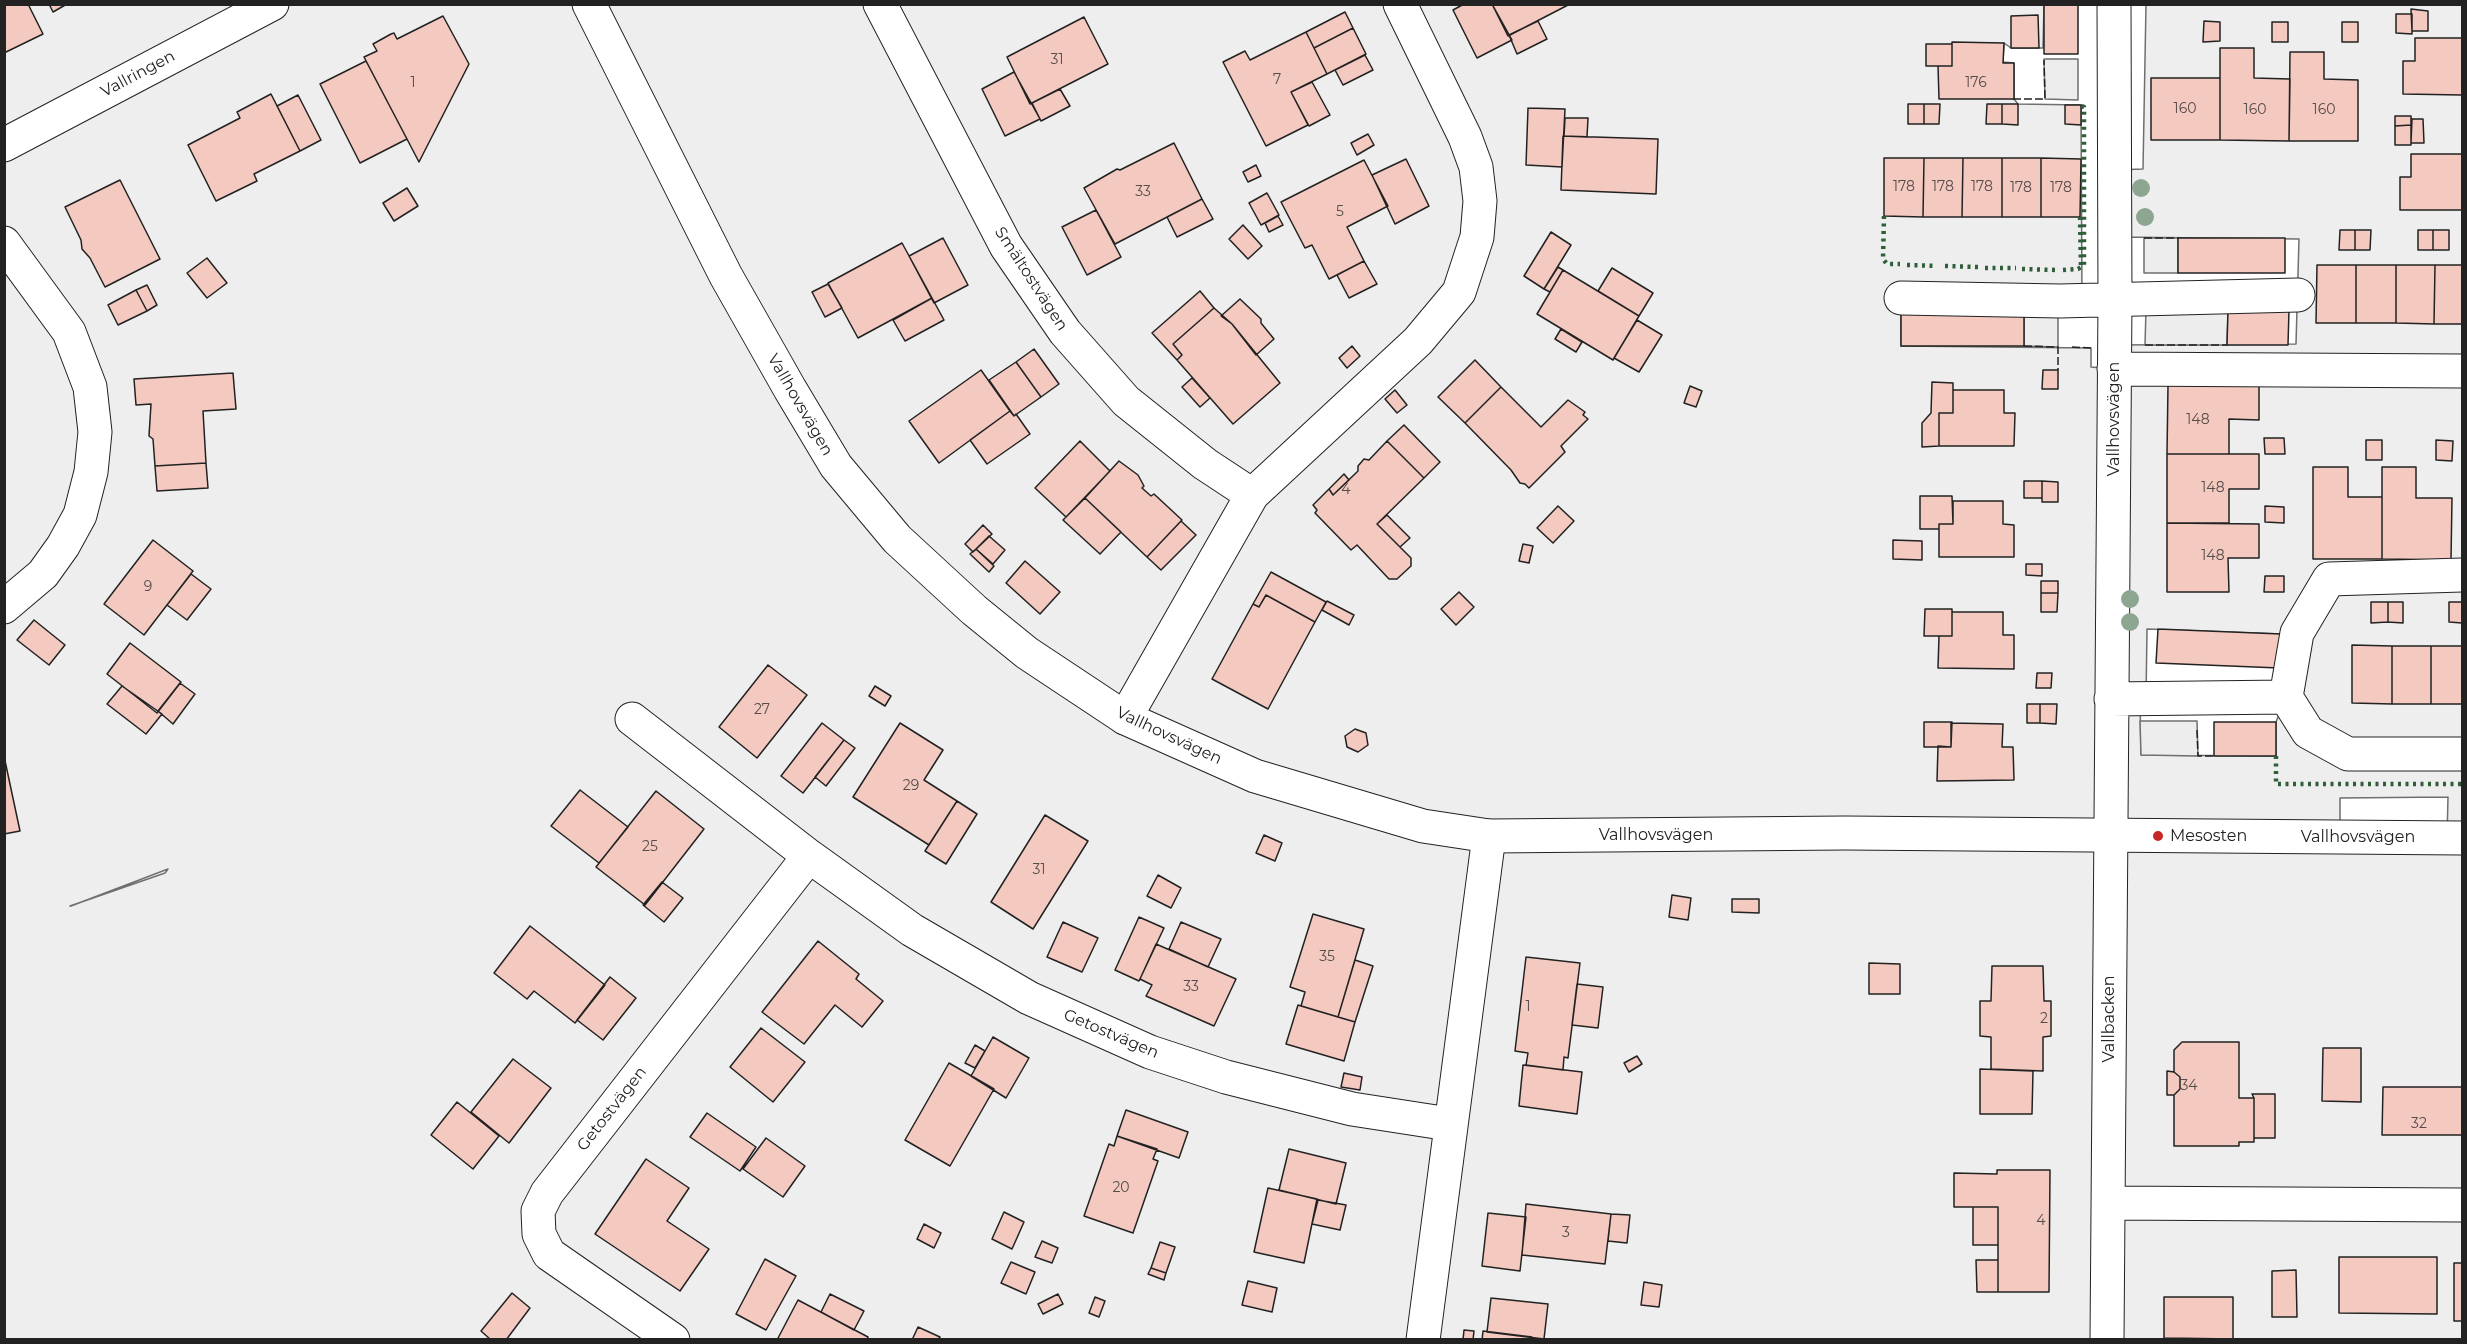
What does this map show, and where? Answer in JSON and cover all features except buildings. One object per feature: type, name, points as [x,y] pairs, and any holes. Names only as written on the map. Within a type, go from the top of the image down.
[{"type":"street","name":"Vallringen","points":[[4,145],[272,4]]},
{"type":"street","name":"Vallhovsvägen","points":[[589,4],[726,276],[836,466],[897,538],[974,610],[1027,653],[1125,718],[1255,776],[1424,826],[1489,836],[1845,832],[2463,838]]},
{"type":"street","name":"Smältostvägen","points":[[880,4],[1006,246],[1065,332],[1126,401],[1205,464],[1252,495]]},
{"type":"street","points":[[1125,718],[1252,495],[1438,320],[1459,292],[1477,237],[1480,201],[1476,167],[1465,137],[1400,4]]},
{"type":"street","name":"Vallhovsvägen","points":[[2109,834],[2115,300],[2114,4]]},
{"type":"street","points":[[4,243],[69,332],[90,387],[95,432],[91,472],[80,515],[63,546],[43,574],[4,607]]},
{"type":"street","points":[[1901,298],[2115,300],[2298,295]]},
{"type":"street","points":[[2114,369],[2463,371]]},
{"type":"street","points":[[2463,575],[2329,579],[2297,633],[2286,697],[2308,732],[2348,754],[2463,754]]},
{"type":"street","points":[[2111,699],[2286,697]]},
{"type":"street","name":"Getostvägen","points":[[632,719],[809,856],[912,930],[1029,998],[1150,1052],[1226,1077],[1352,1109],[1449,1124]]},
{"type":"street","name":"Vallbacken","points":[[2108,1340],[2109,834]]},
{"type":"street","points":[[1423,1340],[1449,1124],[1489,836]]},
{"type":"street","name":"Getostvägen","points":[[673,1340],[549,1254],[539,1234],[538,1211],[547,1193],[809,856]]},
{"type":"street","points":[[2108,1203],[2463,1205]]},
{"type":"shaded area","points":[[5,5],[2044,5],[2043,48],[2011,48],[2004,43],[2003,62],[2014,63],[2014,99],[2018,104],[2081,105],[2082,300],[1901,312],[1901,346],[2091,348],[2091,367],[2114,369],[2114,345],[2296,344],[2299,239],[2115,237],[2115,170],[2143,169],[2146,5],[2462,5],[2462,1339],[5,1340]],"holes":[[[2147,629],[2281,634],[2286,697],[2276,722],[2276,756],[2141,755],[2140,699],[2146,699]],[[2448,797],[2447,838],[2340,837],[2340,798]],[[168,869],[165,873],[81,902]]]},
{"type":"shaded area","points":[[2044,59],[2078,59],[2078,100],[2045,99]]},
{"type":"shaded area","points":[[2144,238],[2178,238],[2178,273],[2144,273]]},
{"type":"shaded area","points":[[2146,309],[2228,310],[2227,345],[2145,345]]},
{"type":"shaded area","points":[[2024,312],[2058,312],[2058,347],[2024,346]]},
{"type":"shaded area","points":[[2140,721],[2197,721],[2198,756],[2141,755]]},
{"type":"hedge","points":[[2063,270],[2078,269],[2084,265],[2084,107],[2077,105]]},
{"type":"hedge","points":[[1884,216],[1883,259],[1887,264],[1900,264]]},
{"type":"hedge","points":[[2080,217],[2081,268]]},
{"type":"hedge","points":[[1907,265],[1937,266]]},
{"type":"hedge","points":[[1945,266],[1979,267]]},
{"type":"hedge","points":[[1985,268],[2016,268]]},
{"type":"hedge","points":[[2022,269],[2057,270]]},
{"type":"hedge","points":[[2276,756],[2276,784],[2462,784]]},
{"type":"fence","points":[[2013,99],[2045,99],[2044,60]]},
{"type":"fence","points":[[2144,238],[2178,238]]},
{"type":"fence","points":[[2145,345],[2227,345]]},
{"type":"fence","points":[[2024,346],[2058,347],[2058,370]]},
{"type":"fence","points":[[2072,347],[2091,348]]},
{"type":"fence","points":[[2197,730],[2198,756],[2214,756]]},
{"type":"place","name":"Mesosten","points":[[2158,836]]}]
